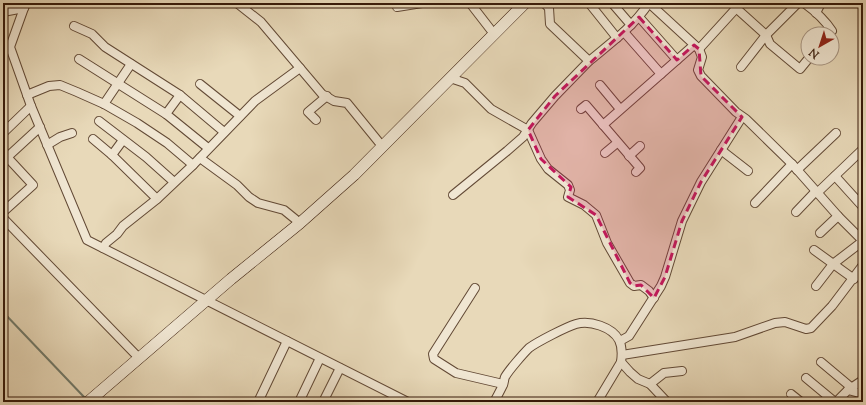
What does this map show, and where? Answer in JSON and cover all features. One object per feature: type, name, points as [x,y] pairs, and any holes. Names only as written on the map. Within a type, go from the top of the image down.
[{"type":"street","points":[[237,3],[261,22],[322,94],[334,100],[347,103],[382,146]]},
{"type":"street","points":[[397,7],[422,3]]},
{"type":"street","points":[[470,3],[494,34]]},
{"type":"street","points":[[88,402],[300,223],[354,175],[525,3]]},
{"type":"street","points":[[544,3],[549,8],[550,24],[589,61]]},
{"type":"street","points":[[612,3],[631,25]]},
{"type":"street","points":[[453,194],[523,137],[532,123],[555,96],[589,61],[624,32],[639,17],[649,3],[697,47],[702,56],[698,70],[701,76],[794,167],[838,216],[860,234],[863,242],[833,264],[816,286]]},
{"type":"street","points":[[741,67],[766,35],[798,3]]},
{"type":"street","points":[[804,3],[816,13],[828,26]]},
{"type":"street","points":[[816,13],[821,3]]},
{"type":"street","points":[[591,4],[617,38]]},
{"type":"street","points":[[3,12],[25,5]]},
{"type":"street","points":[[25,5],[10,47],[31,106],[87,240],[340,368],[392,398],[408,402]]},
{"type":"street","points":[[603,125],[677,60],[697,47],[738,6],[766,35],[770,44],[800,69],[802,66]]},
{"type":"street","points":[[639,17],[677,60]]},
{"type":"street","points":[[74,26],[92,34],[105,47],[180,95],[224,132]]},
{"type":"street","points":[[624,32],[661,74]]},
{"type":"street","points":[[79,59],[166,114],[208,148]]},
{"type":"street","points":[[104,104],[131,64]]},
{"type":"street","points":[[106,249],[106,243],[117,234],[123,226],[157,199],[193,166],[208,148],[255,101],[300,68]]},
{"type":"street","points":[[450,78],[465,83],[491,109],[528,130],[548,169],[568,185],[570,190],[568,197],[584,205],[596,215],[607,243],[630,283],[634,286],[641,285],[649,291],[654,298]]},
{"type":"street","points":[[200,84],[240,116]]},
{"type":"street","points":[[27,95],[49,86],[60,85],[104,104],[137,123],[167,143],[193,166]]},
{"type":"street","points":[[600,85],[620,109]]},
{"type":"street","points":[[166,114],[180,95]]},
{"type":"street","points":[[316,120],[308,112],[327,96]]},
{"type":"street","points":[[581,109],[586,105],[640,168],[636,172]]},
{"type":"street","points":[[3,133],[31,106]]},
{"type":"street","points":[[620,341],[629,336],[654,298],[665,277],[682,221],[701,182],[742,117]]},
{"type":"street","points":[[99,121],[146,157],[174,182]]},
{"type":"street","points":[[3,212],[33,185],[5,159],[40,127]]},
{"type":"street","points":[[47,145],[60,137],[72,133]]},
{"type":"street","points":[[756,203],[794,167],[836,133]]},
{"type":"street","points":[[92,139],[112,155],[157,199]]},
{"type":"street","points":[[112,155],[123,140]]},
{"type":"street","points":[[605,153],[617,143]]},
{"type":"street","points":[[629,156],[640,146]]},
{"type":"street","points":[[796,212],[863,149]]},
{"type":"street","points":[[721,150],[748,171]]},
{"type":"street","points":[[200,158],[237,185],[249,197],[258,203],[284,210],[300,223]]},
{"type":"street","points":[[835,176],[862,203]]},
{"type":"street","points":[[820,233],[838,216]]},
{"type":"street","points":[[3,218],[139,358]]},
{"type":"street","points":[[814,250],[854,279]]},
{"type":"street","points":[[597,402],[622,358],[735,337],[775,323],[785,322],[806,329],[811,328],[832,306],[854,279],[863,265]]},
{"type":"street","points":[[475,288],[433,354],[434,359],[456,373],[503,384]]},
{"type":"street","points":[[494,402],[505,377],[528,349],[536,343],[576,324],[601,326],[615,335],[620,341],[622,358],[630,372],[638,379],[650,384],[667,402]]},
{"type":"street","points":[[258,402],[287,341]]},
{"type":"street","points":[[299,402],[320,358]]},
{"type":"street","points":[[821,362],[850,389],[863,394]]},
{"type":"street","points":[[323,402],[340,368]]},
{"type":"street","points":[[650,384],[664,373],[682,371]]},
{"type":"street","points":[[806,378],[836,402],[850,389],[863,380]]},
{"type":"street","points":[[791,394],[801,402]]},
{"type":"highlighted area","points":[[639,17],[677,60],[694,45],[699,49],[701,76],[742,117],[701,182],[682,221],[665,277],[654,298],[641,285],[634,286],[630,283],[596,215],[568,197],[571,187],[541,159],[528,130],[555,96]]},
{"type":"waterway","points":[[3,312],[85,398]]}]
